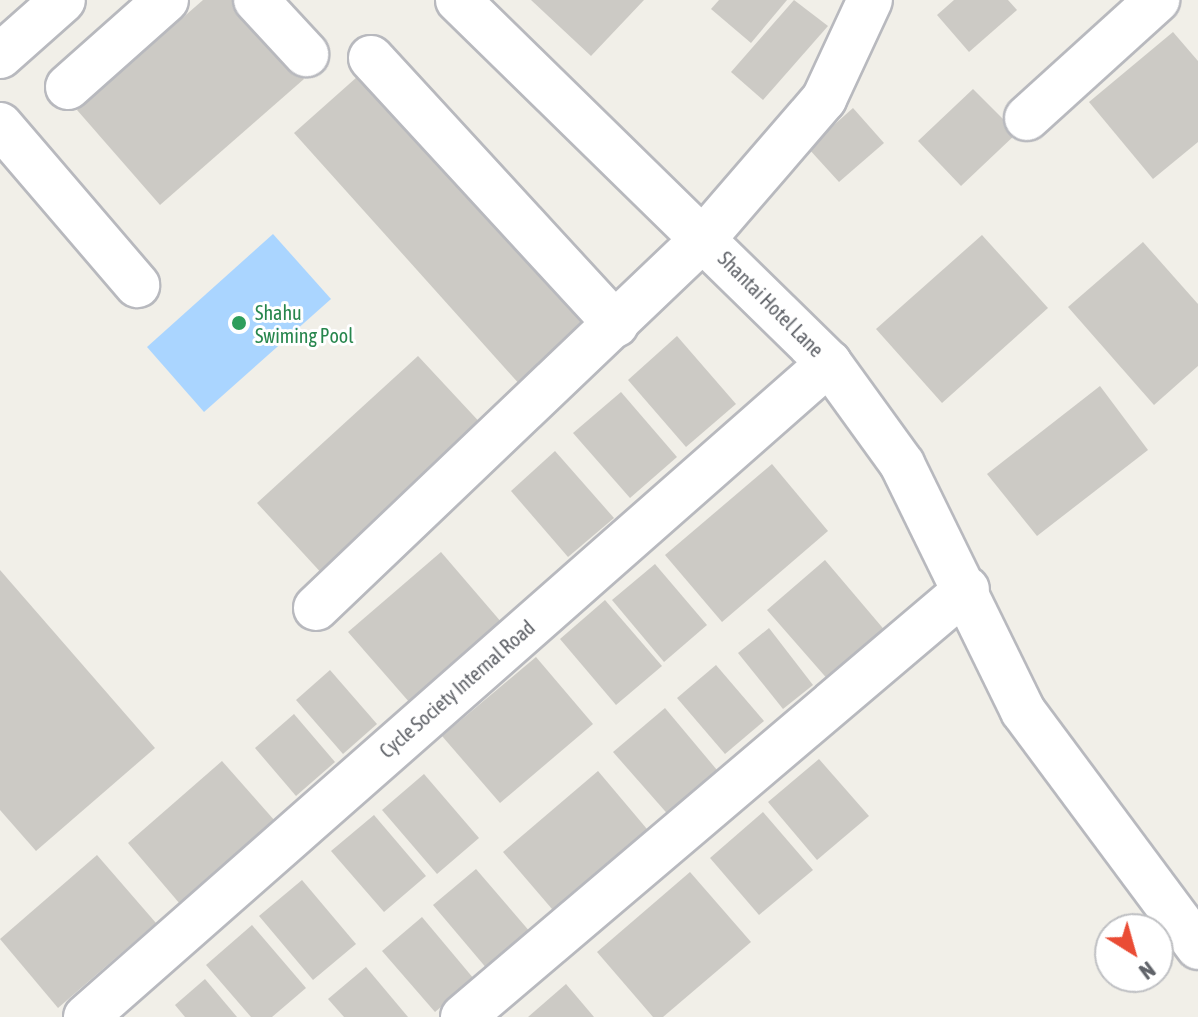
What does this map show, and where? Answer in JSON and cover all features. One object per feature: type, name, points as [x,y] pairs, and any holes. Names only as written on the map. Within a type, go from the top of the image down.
[{"type":"street","points":[[0,56],[63,0]]},
{"type":"street","points":[[68,87],[166,0]]},
{"type":"street","points":[[256,0],[306,54]]},
{"type":"street","name":"Shantai Hotel Lane","points":[[458,0],[829,363],[902,464],[967,589],[1023,711],[1198,947]]},
{"type":"street","points":[[316,608],[704,238],[824,99],[870,0]]},
{"type":"street","points":[[1027,118],[1157,0]]},
{"type":"street","points":[[371,58],[616,324]]},
{"type":"street","points":[[0,125],[137,285]]},
{"type":"street","name":"Cycle Society Internal Road","points":[[86,1017],[829,363]]},
{"type":"street","points":[[463,1017],[967,589]]},
{"type":"water","name":"Shahu Swiming Pool","points":[[273,234],[331,299],[204,412],[147,347]]},
{"type":"building","points":[[203,0],[236,0],[304,79],[160,205],[77,110]]},
{"type":"building","points":[[531,0],[644,0],[591,56]]},
{"type":"building","points":[[719,0],[787,0],[751,43],[711,9]]},
{"type":"building","points":[[794,0],[828,26],[763,100],[731,72]]},
{"type":"building","points":[[954,0],[1008,0],[1017,10],[969,52],[937,15]]},
{"type":"building","points":[[1173,32],[1198,61],[1198,142],[1153,179],[1089,102]]},
{"type":"building","points":[[366,69],[594,323],[522,387],[294,133]]},
{"type":"building","points":[[973,89],[1017,133],[961,186],[918,141]]},
{"type":"building","points":[[853,108],[884,143],[839,182],[808,148]]},
{"type":"building","points":[[982,235],[1048,308],[942,403],[876,329]]},
{"type":"building","points":[[1143,242],[1198,304],[1198,366],[1154,405],[1068,307]]},
{"type":"building","points":[[677,336],[736,404],[686,447],[628,380]]},
{"type":"building","points":[[418,356],[486,429],[325,577],[257,503]]},
{"type":"building","points":[[1100,386],[1148,450],[1037,536],[987,474]]},
{"type":"building","points":[[621,392],[677,457],[630,498],[573,433]]},
{"type":"building","points":[[555,451],[614,518],[568,557],[511,491]]},
{"type":"building","points":[[772,464],[828,531],[722,622],[665,555]]},
{"type":"building","points":[[441,552],[502,623],[410,703],[348,632]]},
{"type":"building","points":[[825,560],[887,633],[830,682],[767,610]]},
{"type":"building","points":[[655,564],[707,625],[664,662],[612,600]]},
{"type":"building","points":[[0,570],[155,748],[36,851],[0,810]]},
{"type":"building","points":[[605,600],[662,666],[616,705],[560,639]]},
{"type":"building","points":[[769,628],[813,685],[783,709],[738,653]]},
{"type":"building","points":[[536,657],[593,724],[500,803],[442,736]]},
{"type":"building","points":[[716,665],[764,721],[725,754],[677,698]]},
{"type":"building","points":[[330,670],[377,724],[343,754],[296,700]]},
{"type":"building","points":[[665,708],[722,776],[672,819],[613,752]]},
{"type":"building","points":[[294,714],[335,762],[296,796],[255,748]]},
{"type":"building","points":[[819,759],[869,816],[817,860],[768,802]]},
{"type":"building","points":[[222,761],[275,821],[180,904],[128,843]]},
{"type":"building","points":[[598,771],[652,835],[558,916],[503,852]]},
{"type":"building","points":[[424,774],[479,838],[437,874],[382,810]]},
{"type":"building","points":[[763,812],[813,870],[759,915],[710,858]]},
{"type":"building","points":[[374,815],[426,876],[384,912],[331,851]]},
{"type":"building","points":[[97,855],[156,923],[58,1008],[0,939]]},
{"type":"building","points":[[476,869],[531,933],[488,970],[433,905]]},
{"type":"building","points":[[690,872],[751,942],[663,1017],[653,1017],[597,952]]},
{"type":"building","points":[[302,880],[356,944],[313,980],[259,916]]},
{"type":"building","points":[[422,917],[474,979],[435,1012],[382,951]]},
{"type":"building","points":[[252,925],[306,988],[272,1017],[251,1017],[206,965]]},
{"type":"building","points":[[366,967],[408,1017],[344,1017],[328,999]]},
{"type":"building","points":[[205,979],[237,1017],[185,1017],[175,1005]]},
{"type":"building","points":[[566,984],[594,1017],[528,1017]]},
{"type":"place","name":"Shahu Swiming Pool","points":[[239,323]]}]
